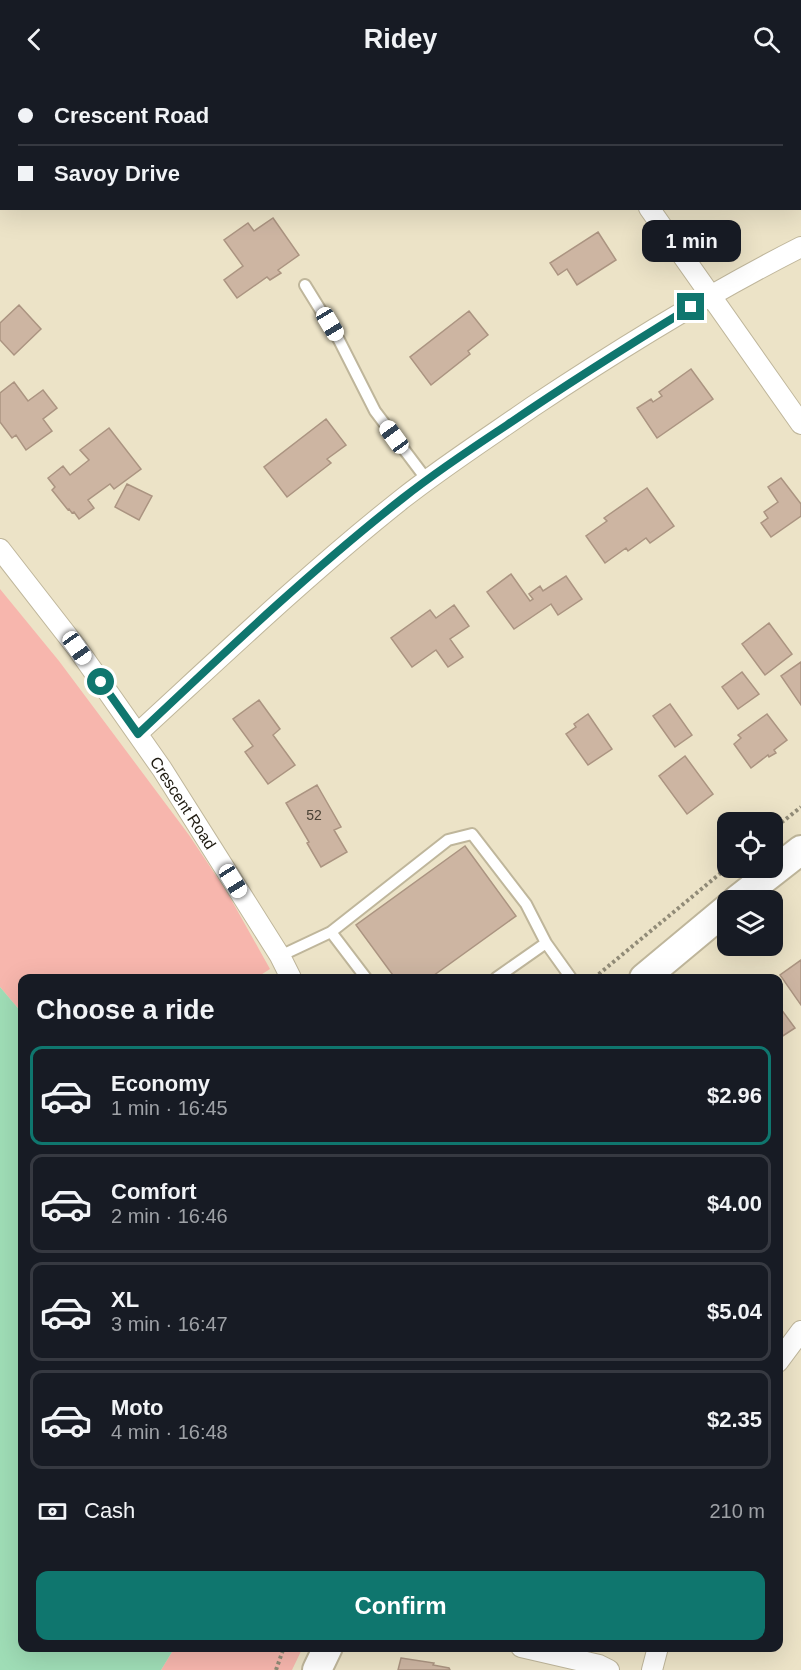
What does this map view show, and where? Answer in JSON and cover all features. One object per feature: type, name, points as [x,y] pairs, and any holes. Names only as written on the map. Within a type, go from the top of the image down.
[{"type":"street","points":[[651,210],[801,424]]},
{"type":"street","points":[[138,734],[282,601],[355,537],[427,480],[592,368],[711,295],[801,247]]},
{"type":"street","name":"Crescent Road","points":[[0,549],[77,648],[162,769],[280,956],[289,974]]},
{"type":"street","points":[[750,890],[801,850]]},
{"type":"street","points":[[649,974],[717,917]]},
{"type":"street","points":[[783,1355],[801,1331]]},
{"type":"street","points":[[317,1670],[326,1652]]},
{"type":"street","points":[[543,1652],[599,1665],[609,1670]]},
{"type":"street","points":[[652,1670],[657,1652]]},
{"type":"lane","points":[[305,285],[339,340],[375,411],[427,480]]},
{"type":"lane","points":[[280,956],[331,932],[448,840],[472,834],[526,904],[546,943],[568,974]]},
{"type":"lane","points":[[331,932],[363,974]]},
{"type":"lane","points":[[501,974],[546,943]]},
{"type":"path","points":[[783,821],[801,807]]},
{"type":"path","points":[[599,974],[717,876]]},
{"type":"path","points":[[276,1670],[282,1652]]},
{"type":"shaded area","points":[[0,589],[59,661],[189,835],[227,892],[270,969],[262,974],[18,974],[18,1008],[0,987]]},
{"type":"shaded area","points":[[0,987],[18,1008],[18,1652],[172,1652],[161,1670],[0,1670]]},
{"type":"shaded area","points":[[172,1652],[301,1652],[292,1670],[161,1670]]},
{"type":"building","points":[[273,218],[299,255],[278,270],[281,273],[270,280],[267,277],[237,298],[224,280],[243,266],[224,240],[248,223],[254,231]]},
{"type":"building","points":[[598,232],[616,260],[577,285],[567,269],[558,275],[550,263]]},
{"type":"building","points":[[19,305],[41,329],[14,355],[0,340],[0,323]]},
{"type":"building","points":[[469,311],[488,335],[468,351],[470,354],[431,385],[410,357]]},
{"type":"building","points":[[691,369],[713,399],[657,438],[637,408],[651,399],[653,402],[662,396],[659,392]]},
{"type":"building","points":[[14,382],[28,401],[43,390],[57,408],[43,419],[52,431],[26,450],[16,435],[12,438],[0,422],[0,393]]},
{"type":"building","points":[[326,419],[346,445],[327,459],[331,463],[287,497],[264,467]]},
{"type":"building","points":[[109,428],[141,469],[114,489],[110,484],[88,500],[94,508],[79,519],[74,512],[68,510],[52,490],[55,487],[48,478],[63,466],[70,475],[89,460],[80,450]]},
{"type":"building","points":[[781,478],[801,504],[801,516],[771,537],[761,523],[768,518],[764,512],[778,502],[768,487]]},
{"type":"building","points":[[127,484],[152,496],[139,520],[115,507]]},
{"type":"building","points":[[647,488],[674,526],[650,543],[646,538],[628,551],[626,548],[605,563],[586,536],[607,521],[604,518]]},
{"type":"building","points":[[511,574],[530,601],[533,599],[529,594],[540,586],[543,591],[566,576],[582,599],[558,615],[551,604],[514,629],[487,592]]},
{"type":"building","points":[[454,605],[469,626],[450,639],[463,657],[448,667],[436,650],[412,667],[391,638],[430,610],[436,618]]},
{"type":"building","points":[[769,623],[792,654],[765,675],[742,644]]},
{"type":"building","points":[[801,662],[801,705],[781,676]]},
{"type":"building","points":[[742,672],[759,694],[738,709],[722,687]]},
{"type":"building","points":[[259,700],[280,729],[273,735],[295,765],[268,784],[245,752],[253,746],[233,719]]},
{"type":"building","points":[[670,704],[692,735],[675,747],[653,716]]},
{"type":"building","points":[[588,714],[612,749],[588,765],[566,734],[576,727],[574,724]]},
{"type":"building","points":[[767,714],[787,740],[774,750],[776,753],[769,757],[768,755],[751,768],[734,744],[741,738],[738,735]]},
{"type":"building","points":[[685,756],[713,794],[687,814],[659,776]]},
{"type":"building","points":[[317,785],[341,827],[334,830],[347,852],[321,867],[286,803]]},
{"type":"building","points":[[465,846],[516,916],[436,974],[392,974],[356,925]]},
{"type":"building","points":[[801,960],[801,1005],[783,979],[781,974]]},
{"type":"building","points":[[783,1012],[795,1028],[783,1036]]},
{"type":"building","points":[[401,1658],[434,1663],[433,1665],[450,1670],[398,1670]]},
{"type":"route","points":[[101,682],[138,734],[282,601],[403,498],[463,454],[592,368],[691,307]]}]
